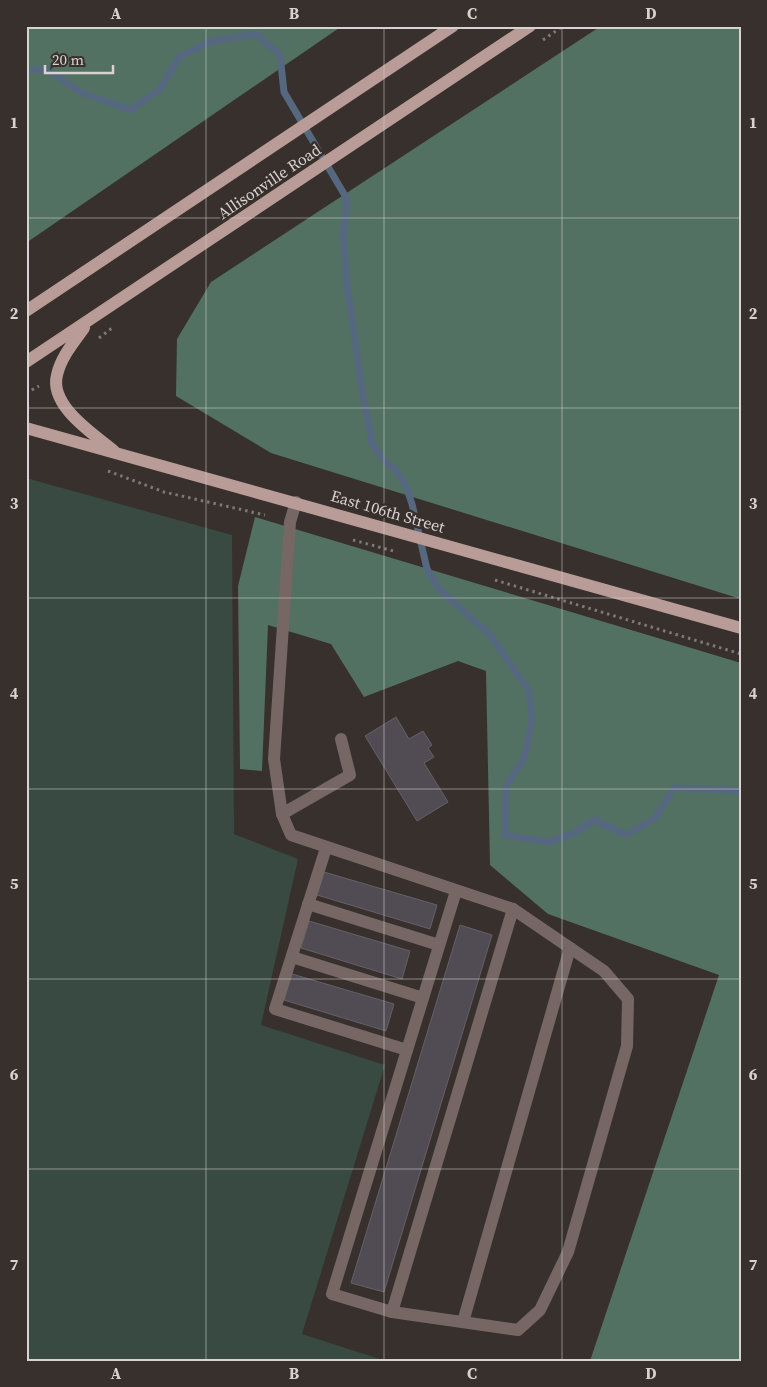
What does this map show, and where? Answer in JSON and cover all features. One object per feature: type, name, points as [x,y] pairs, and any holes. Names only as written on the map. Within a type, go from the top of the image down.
[{"type":"main road","name":"Allisonville Road","points":[[26,311],[453,26]]},
{"type":"main road","name":"Allisonville Road","points":[[26,362],[530,26]]},
{"type":"main road","points":[[88,322],[60,365],[56,383],[59,396],[67,410],[118,454]]},
{"type":"main road","name":"East 106th Street","points":[[26,428],[741,628]]},
{"type":"lane","points":[[296,502],[290,522],[274,759],[282,814],[292,835],[326,848],[456,890],[513,909],[604,971],[628,999],[625,1056],[568,1252],[540,1310],[518,1330],[392,1312],[332,1294],[456,890]]},
{"type":"lane","points":[[282,814],[350,775],[341,739]]},
{"type":"lane","points":[[326,848],[275,1009],[407,1050]]},
{"type":"lane","points":[[308,904],[439,945]]},
{"type":"lane","points":[[392,1312],[513,909]]},
{"type":"lane","points":[[463,1322],[570,948]]},
{"type":"lane","points":[[292,957],[423,998]]},
{"type":"path","points":[[98,339],[120,323]]},
{"type":"path","points":[[26,393],[43,384],[56,383]]},
{"type":"path","points":[[104,470],[164,492],[290,522]]},
{"type":"path","points":[[346,538],[363,543]]},
{"type":"path","points":[[490,578],[741,654]]},
{"type":"green space","points":[[26,26],[342,26],[26,243]]},
{"type":"green space","points":[[601,26],[741,26],[741,599],[271,453],[176,396],[177,339],[211,282]]},
{"type":"green space","points":[[26,478],[232,535],[234,834],[298,859],[261,1025],[385,1065],[302,1334],[386,1361],[26,1361]]},
{"type":"green space","points":[[255,517],[741,663],[741,1361],[590,1361],[719,975],[548,914],[490,865],[486,671],[458,661],[364,697],[331,644],[268,625],[262,771],[240,769],[238,586]]},
{"type":"building","points":[[396,717],[409,739],[423,731],[432,745],[428,748],[434,757],[424,763],[448,802],[417,821],[365,736]]},
{"type":"building","points":[[324,872],[437,905],[430,929],[317,895]]},
{"type":"building","points":[[309,921],[410,951],[402,979],[301,948]]},
{"type":"building","points":[[460,925],[492,935],[384,1292],[351,1283]]},
{"type":"building","points":[[292,974],[394,1004],[386,1031],[284,1000]]},
{"type":"waterway","points":[[26,70],[46,69],[80,92],[131,110],[160,89],[179,57],[212,41],[256,34],[280,55],[284,92],[347,199],[343,235],[347,285],[362,390],[372,443],[385,462],[396,470],[406,486],[427,569],[439,589],[490,635],[529,691],[532,720],[524,759],[506,786],[505,835],[549,842],[572,834],[595,820],[626,835],[655,818],[674,788],[741,792]]}]
